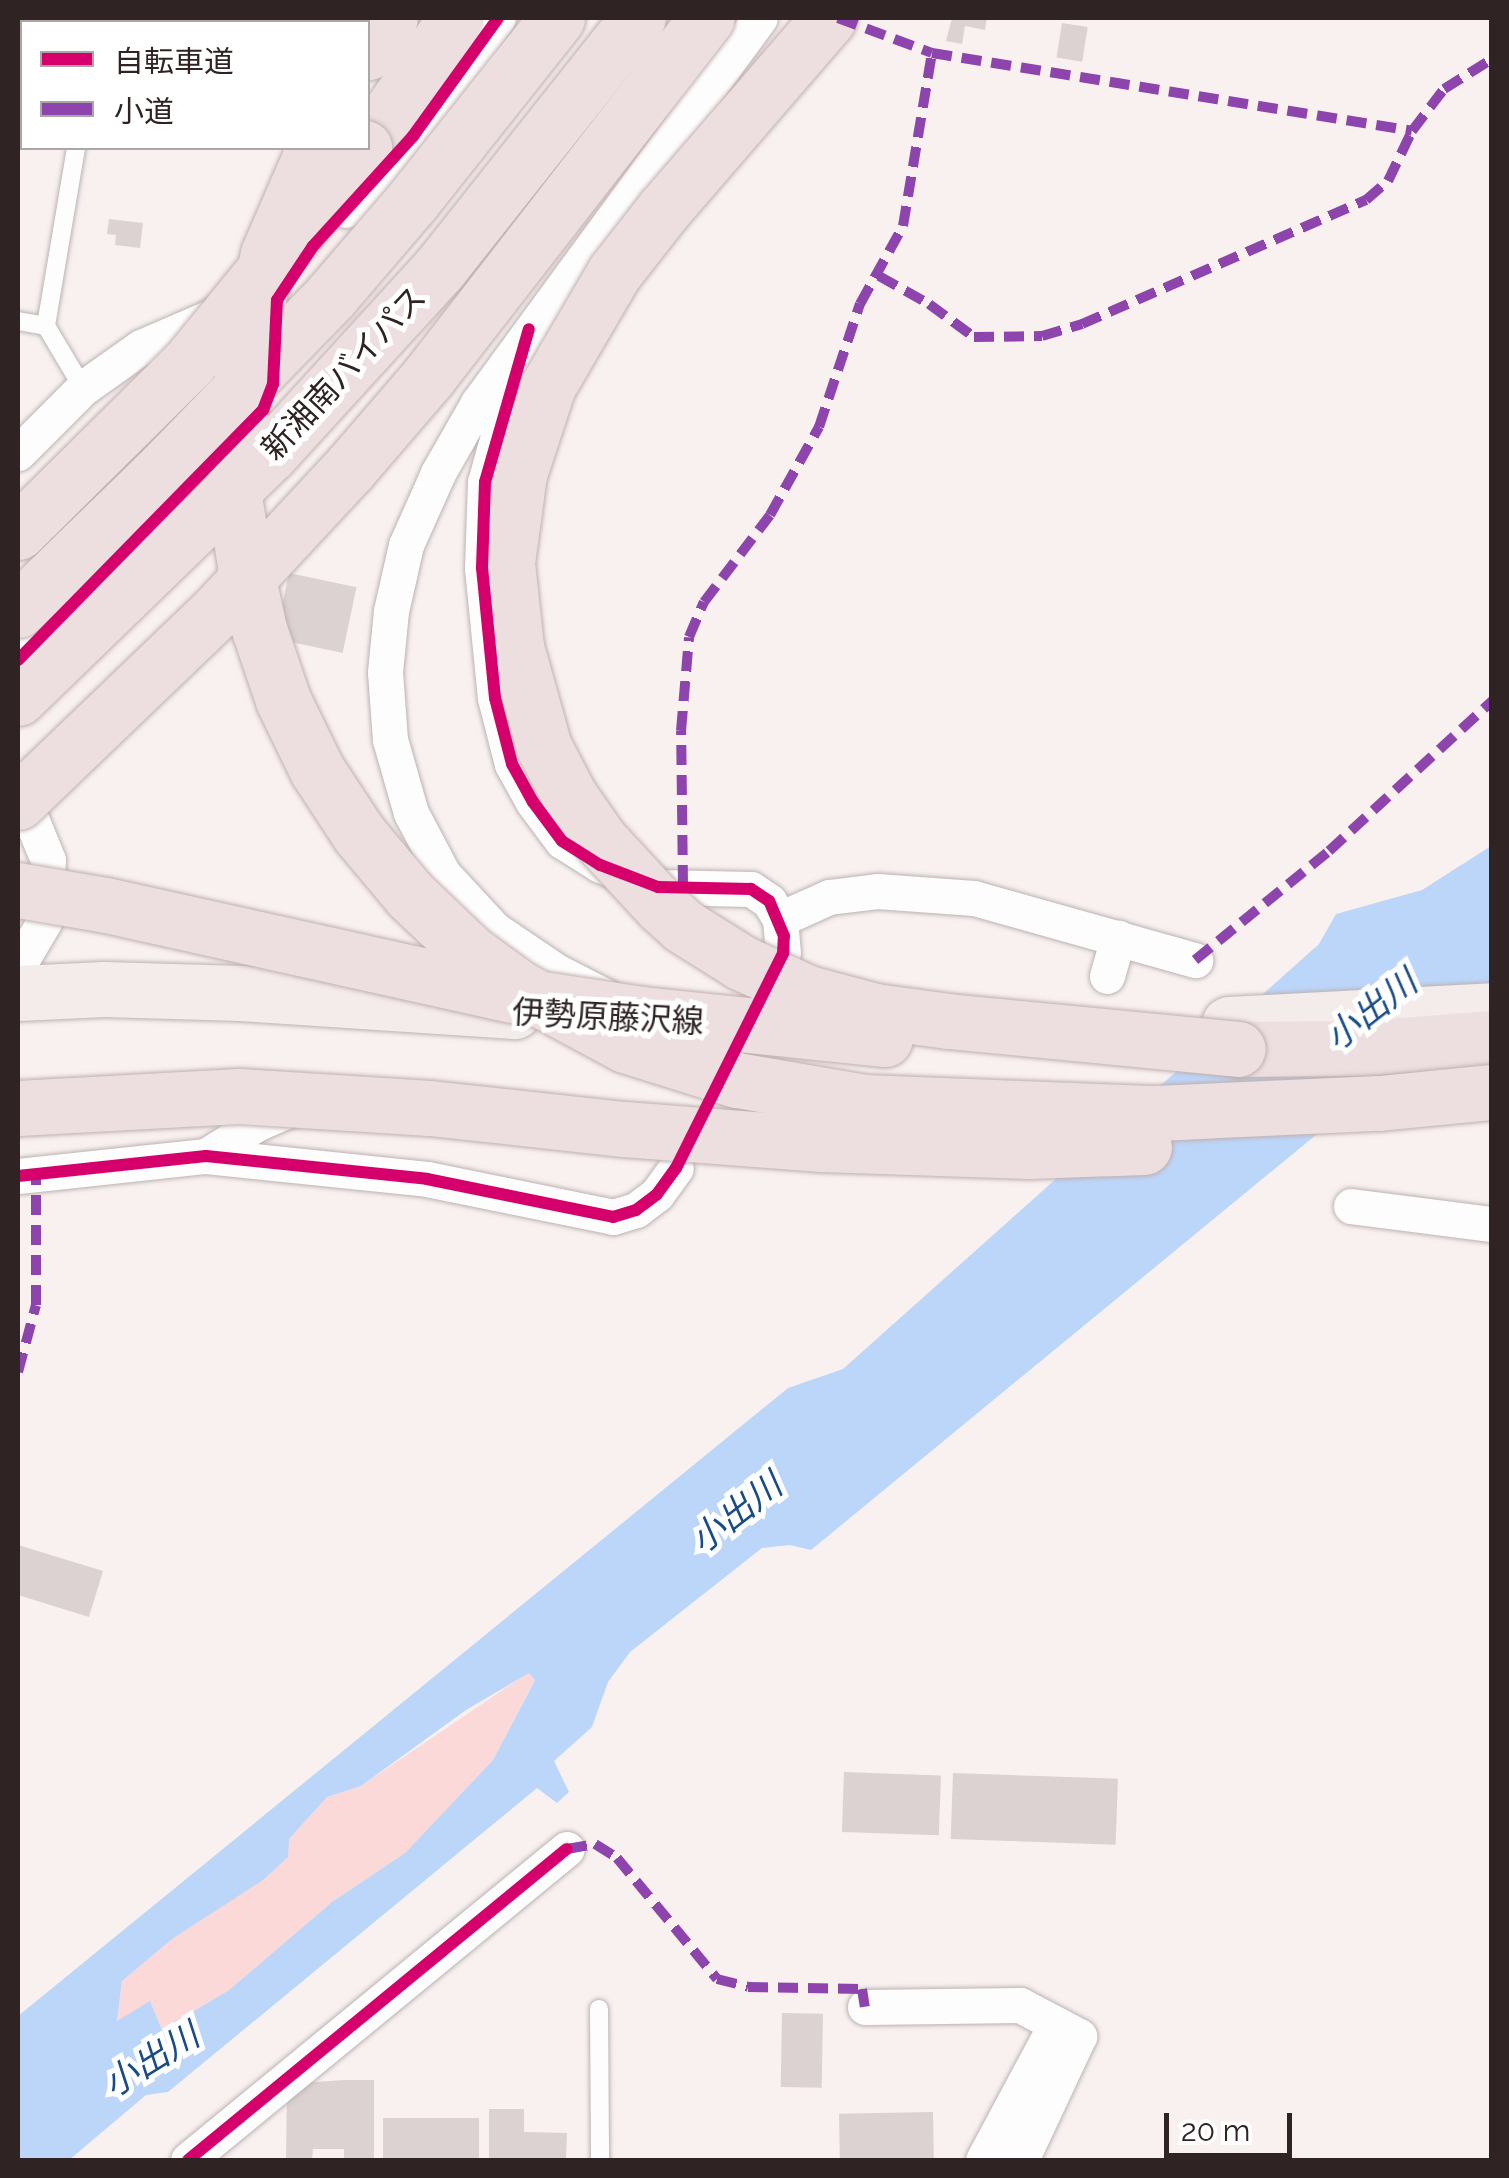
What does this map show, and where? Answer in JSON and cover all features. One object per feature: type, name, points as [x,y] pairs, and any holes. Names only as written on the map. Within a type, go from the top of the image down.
[{"type":"highway","points":[[370,49],[390,18]]},
{"type":"highway","points":[[370,140],[456,18]]},
{"type":"highway","name":"新湘南バイパス","points":[[18,610],[158,474],[330,297],[558,18]]},
{"type":"highway","name":"新湘南バイパス","points":[[18,698],[270,454],[440,269],[638,18]]},
{"type":"highway","points":[[18,801],[218,610],[350,468],[440,362],[706,18]]},
{"type":"highway","points":[[829,18],[730,137],[664,208],[614,273],[548,386],[519,474],[507,562],[516,647],[544,747],[569,795],[600,840],[683,926],[742,962],[808,992],[875,1011],[948,1022],[1365,1048],[1492,1038]]},
{"type":"highway","points":[[313,150],[268,254],[242,372],[236,503],[245,565],[259,630],[284,700],[317,770],[359,834],[398,880],[471,953],[519,988],[625,1045],[736,1080],[864,1102],[1156,1113],[1492,1094]]},
{"type":"highway","points":[[18,532],[188,364],[363,150]]},
{"type":"highway","points":[[18,890],[106,905],[472,987],[642,1014],[1004,1049],[1218,1037]]},
{"type":"highway","points":[[18,1108],[238,1096],[430,1108],[716,1137],[1029,1151],[1238,1144],[1492,1124]]},
{"type":"main road","name":"伊勢原藤沢線","points":[[18,993],[104,989],[241,993],[865,1032],[1218,1037],[1492,1010]]},
{"type":"main road","points":[[18,1088],[105,1081],[344,1084],[814,1124],[1041,1128],[1164,1125],[1438,1105],[1492,1094]]},
{"type":"street","points":[[18,660],[263,410],[273,384],[277,300],[313,246],[413,136],[498,18]]},
{"type":"street","points":[[526,18],[672,132]]},
{"type":"street","points":[[661,1020],[556,971],[494,929],[443,874],[411,812],[390,740],[384,672],[390,610],[406,545],[470,417],[672,132],[760,18]]},
{"type":"street","points":[[18,453],[83,388],[141,347],[235,307],[277,300]]},
{"type":"street","points":[[529,329],[486,482],[486,635],[495,698],[512,764],[532,802],[562,841],[600,864],[658,887],[751,889],[769,901],[781,936],[829,898],[877,890],[974,898],[1194,960]]},
{"type":"street","points":[[18,801],[32,821],[48,860],[44,922],[18,966]]},
{"type":"street","points":[[1107,976],[1118,938]]},
{"type":"street","points":[[206,1156],[256,1124],[344,1084]]},
{"type":"street","points":[[18,1176],[206,1156],[427,1179],[613,1217],[646,1202],[676,1168]]},
{"type":"street","points":[[1351,1206],[1492,1224]]},
{"type":"street","points":[[188,2160],[567,1849]]},
{"type":"street","points":[[864,2007],[1020,2004],[1080,2036],[1020,2160]]},
{"type":"street","points":[[983,2160],[1056,2024]]},
{"type":"lane","points":[[76,150],[46,326],[83,388]]},
{"type":"lane","points":[[18,320],[46,326]]},
{"type":"lane","points":[[599,2009],[600,2160]]},
{"type":"shaded area","points":[[529,1672],[535,1679],[493,1760],[405,1853],[332,1902],[229,1990],[162,2030],[150,2002],[117,2022],[122,1981],[289,1839],[327,1797],[361,1786]]},
{"type":"water","name":"小出川","points":[[1491,846],[1491,991],[811,1550],[790,1545],[762,1548],[630,1652],[608,1682],[592,1727],[554,1761],[569,1792],[557,1803],[537,1788],[168,2092],[146,2095],[69,2160],[18,2160],[18,2016],[788,1388],[843,1369],[1319,944],[1336,914],[1422,890]],"holes":[[[529,1673],[535,1680],[493,1760],[405,1853],[332,1902],[229,1990],[162,2030],[150,2001],[117,2021],[122,1981],[172,1939],[263,1880],[288,1857],[289,1839],[327,1797],[361,1786],[466,1710]]]},
{"type":"building","points":[[18,18],[61,18],[20,20],[18,69]]},
{"type":"building","points":[[952,18],[987,18],[985,30],[965,26],[962,44],[946,41]]},
{"type":"building","points":[[1062,23],[1088,27],[1082,62],[1057,58]]},
{"type":"building","points":[[109,219],[143,223],[140,248],[115,245],[116,235],[107,234]]},
{"type":"building","points":[[289,573],[356,587],[343,653],[275,639]]},
{"type":"building","points":[[18,1545],[103,1571],[89,1617],[18,1595]]},
{"type":"building","points":[[844,1772],[941,1775],[939,1835],[842,1832]]},
{"type":"building","points":[[953,1773],[1118,1779],[1116,1845],[951,1839]]},
{"type":"building","points":[[782,2013],[823,2014],[822,2088],[781,2087]]},
{"type":"building","points":[[374,2080],[374,2160],[344,2160],[344,2149],[313,2149],[312,2160],[286,2160],[287,2084]]},
{"type":"building","points":[[489,2109],[524,2109],[524,2132],[567,2133],[566,2160],[489,2160]]},
{"type":"building","points":[[933,2112],[934,2160],[840,2160],[839,2114]]},
{"type":"building","points":[[383,2118],[479,2118],[479,2160],[383,2160]]},
{"type":"marked path","points":[[838,18],[932,53],[1412,131]]},
{"type":"marked path","points":[[683,885],[681,731],[689,637],[704,602],[770,515],[819,427],[860,304],[903,226],[932,53]]},
{"type":"marked path","points":[[879,276],[929,304],[974,337],[1042,336],[1082,324],[1366,200],[1388,181],[1412,131],[1444,89],[1492,59]]},
{"type":"marked path","points":[[1195,960],[1329,851],[1492,701]]},
{"type":"marked path","points":[[18,1372],[36,1305],[36,1173]]},
{"type":"marked path","points":[[567,1849],[595,1844],[617,1858],[717,1979],[748,1987],[862,1989],[865,2007]]},
{"type":"cycle path","points":[[18,660],[263,410],[273,384],[277,300],[313,246],[413,136],[498,18]]},
{"type":"cycle path","points":[[18,1176],[206,1156],[427,1179],[613,1217],[636,1210],[657,1194],[676,1168],[783,953],[784,936],[769,901],[751,889],[658,887],[600,865],[562,841],[533,802],[512,764],[495,698],[482,568],[485,482],[529,329]]},
{"type":"cycle path","points":[[188,2160],[567,1849]]}]
